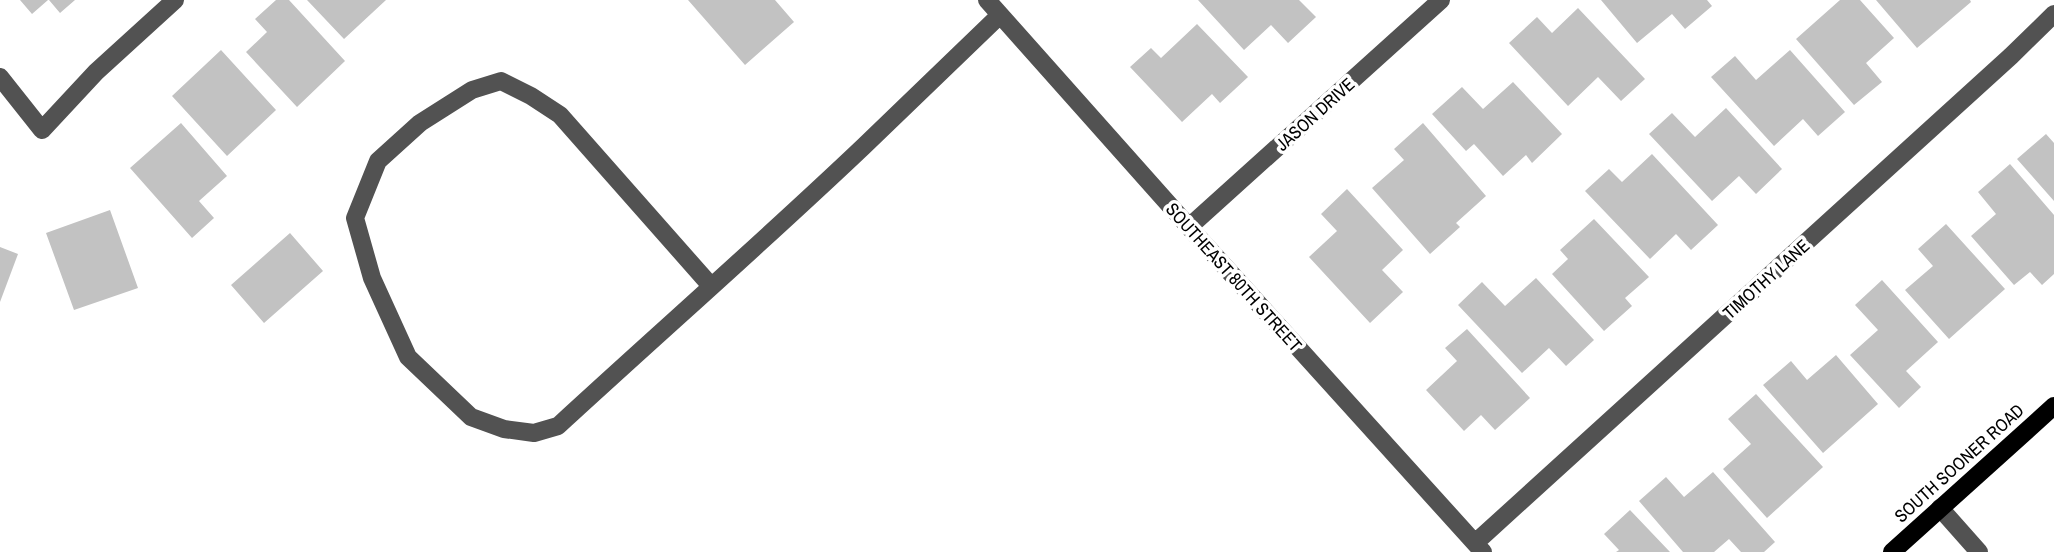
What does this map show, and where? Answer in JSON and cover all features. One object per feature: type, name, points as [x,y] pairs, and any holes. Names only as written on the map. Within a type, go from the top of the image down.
[{"type":"main road","name":"SOUTH SOONER ROAD","points":[[1899,550],[1940,508],[2054,406]]},
{"type":"street","points":[[0,77],[42,130],[96,72],[175,0]]},
{"type":"street","name":"SOUTHEAST 80TH STREET","points":[[987,0],[1479,548]]},
{"type":"street","name":"JASON DRIVE","points":[[1189,227],[1441,0]]},
{"type":"street","points":[[2047,0],[2054,12]]},
{"type":"street","name":"TIMOTHY LANE","points":[[1479,548],[2011,55],[2054,12]]},
{"type":"street","points":[[710,286],[560,114],[501,81],[472,90],[420,123],[377,161],[355,218],[372,278],[408,356],[471,417],[504,429],[534,433],[558,426],[862,148],[1000,15]]},
{"type":"street","points":[[1940,508],[1979,552]]},
{"type":"building","points":[[20,0],[48,0],[32,14]]},
{"type":"building","points":[[49,0],[75,0],[60,13]]},
{"type":"building","points":[[276,0],[289,0],[345,61],[297,107],[246,52],[267,32],[255,19]]},
{"type":"building","points":[[307,0],[386,0],[344,39]]},
{"type":"building","points":[[688,0],[775,0],[794,22],[745,65]]},
{"type":"building","points":[[1198,0],[1299,0],[1316,17],[1288,43],[1271,25],[1244,50]]},
{"type":"building","points":[[1601,0],[1707,0],[1712,6],[1685,29],[1672,14],[1637,43]]},
{"type":"building","points":[[1840,0],[1860,0],[1894,38],[1866,63],[1882,82],[1854,105],[1796,39]]},
{"type":"building","points":[[1876,0],[1970,0],[1971,2],[1917,48]]},
{"type":"building","points":[[1578,8],[1645,79],[1621,101],[1598,77],[1568,106],[1509,43],[1537,17],[1552,33]]},
{"type":"building","points":[[1197,24],[1248,77],[1220,103],[1212,94],[1182,122],[1130,67],[1151,48],[1161,58]]},
{"type":"building","points":[[221,50],[276,110],[227,156],[172,96]]},
{"type":"building","points":[[1790,50],[1845,112],[1818,136],[1803,119],[1774,146],[1711,77],[1735,56],[1756,80]]},
{"type":"building","points":[[1513,82],[1562,134],[1532,163],[1526,155],[1503,176],[1474,144],[1466,151],[1432,114],[1462,87],[1483,109]]},
{"type":"building","points":[[1726,108],[1782,169],[1756,194],[1739,176],[1712,201],[1649,134],[1672,113],[1695,137]]},
{"type":"building","points":[[181,123],[227,176],[199,201],[214,218],[192,238],[130,168]]},
{"type":"building","points":[[1423,123],[1486,196],[1456,223],[1460,227],[1430,254],[1372,188],[1404,160],[1394,149]]},
{"type":"building","points":[[2046,134],[2054,143],[2054,201],[2017,159]]},
{"type":"building","points":[[1652,154],[1718,225],[1691,250],[1676,234],[1650,259],[1585,191],[1609,169],[1622,182]]},
{"type":"building","points":[[2010,164],[2054,215],[2054,274],[2042,285],[2030,272],[2014,285],[1971,236],[1996,214],[1978,192]]},
{"type":"building","points":[[1347,189],[1403,250],[1382,270],[1403,292],[1370,323],[1309,257],[1337,231],[1321,214]]},
{"type":"building","points":[[110,210],[138,288],[74,310],[46,233]]},
{"type":"building","points":[[1594,219],[1649,277],[1625,298],[1632,306],[1604,331],[1552,274],[1568,259],[1560,250]]},
{"type":"building","points":[[1946,224],[2005,289],[1949,339],[1905,290],[1933,266],[1918,249]]},
{"type":"building","points":[[290,233],[323,271],[264,323],[231,285]]},
{"type":"building","points":[[0,247],[18,254],[0,302]]},
{"type":"building","points":[[1536,278],[1594,340],[1566,366],[1549,348],[1522,373],[1458,305],[1482,282],[1505,306]]},
{"type":"building","points":[[1882,280],[1938,342],[1906,371],[1921,387],[1899,408],[1850,355],[1878,330],[1855,305]]},
{"type":"building","points":[[1467,329],[1530,398],[1495,430],[1481,415],[1464,431],[1426,390],[1457,361],[1445,348]]},
{"type":"building","points":[[1836,355],[1878,404],[1823,453],[1763,385],[1791,361],[1807,380]]},
{"type":"building","points":[[1756,394],[1823,467],[1767,518],[1723,469],[1751,444],[1728,419]]},
{"type":"building","points":[[1713,472],[1775,542],[1764,552],[1741,552],[1729,539],[1714,552],[1683,552],[1639,501],[1666,477],[1684,497]]},
{"type":"building","points":[[1630,510],[1670,552],[1616,552],[1619,550],[1604,534]]}]
